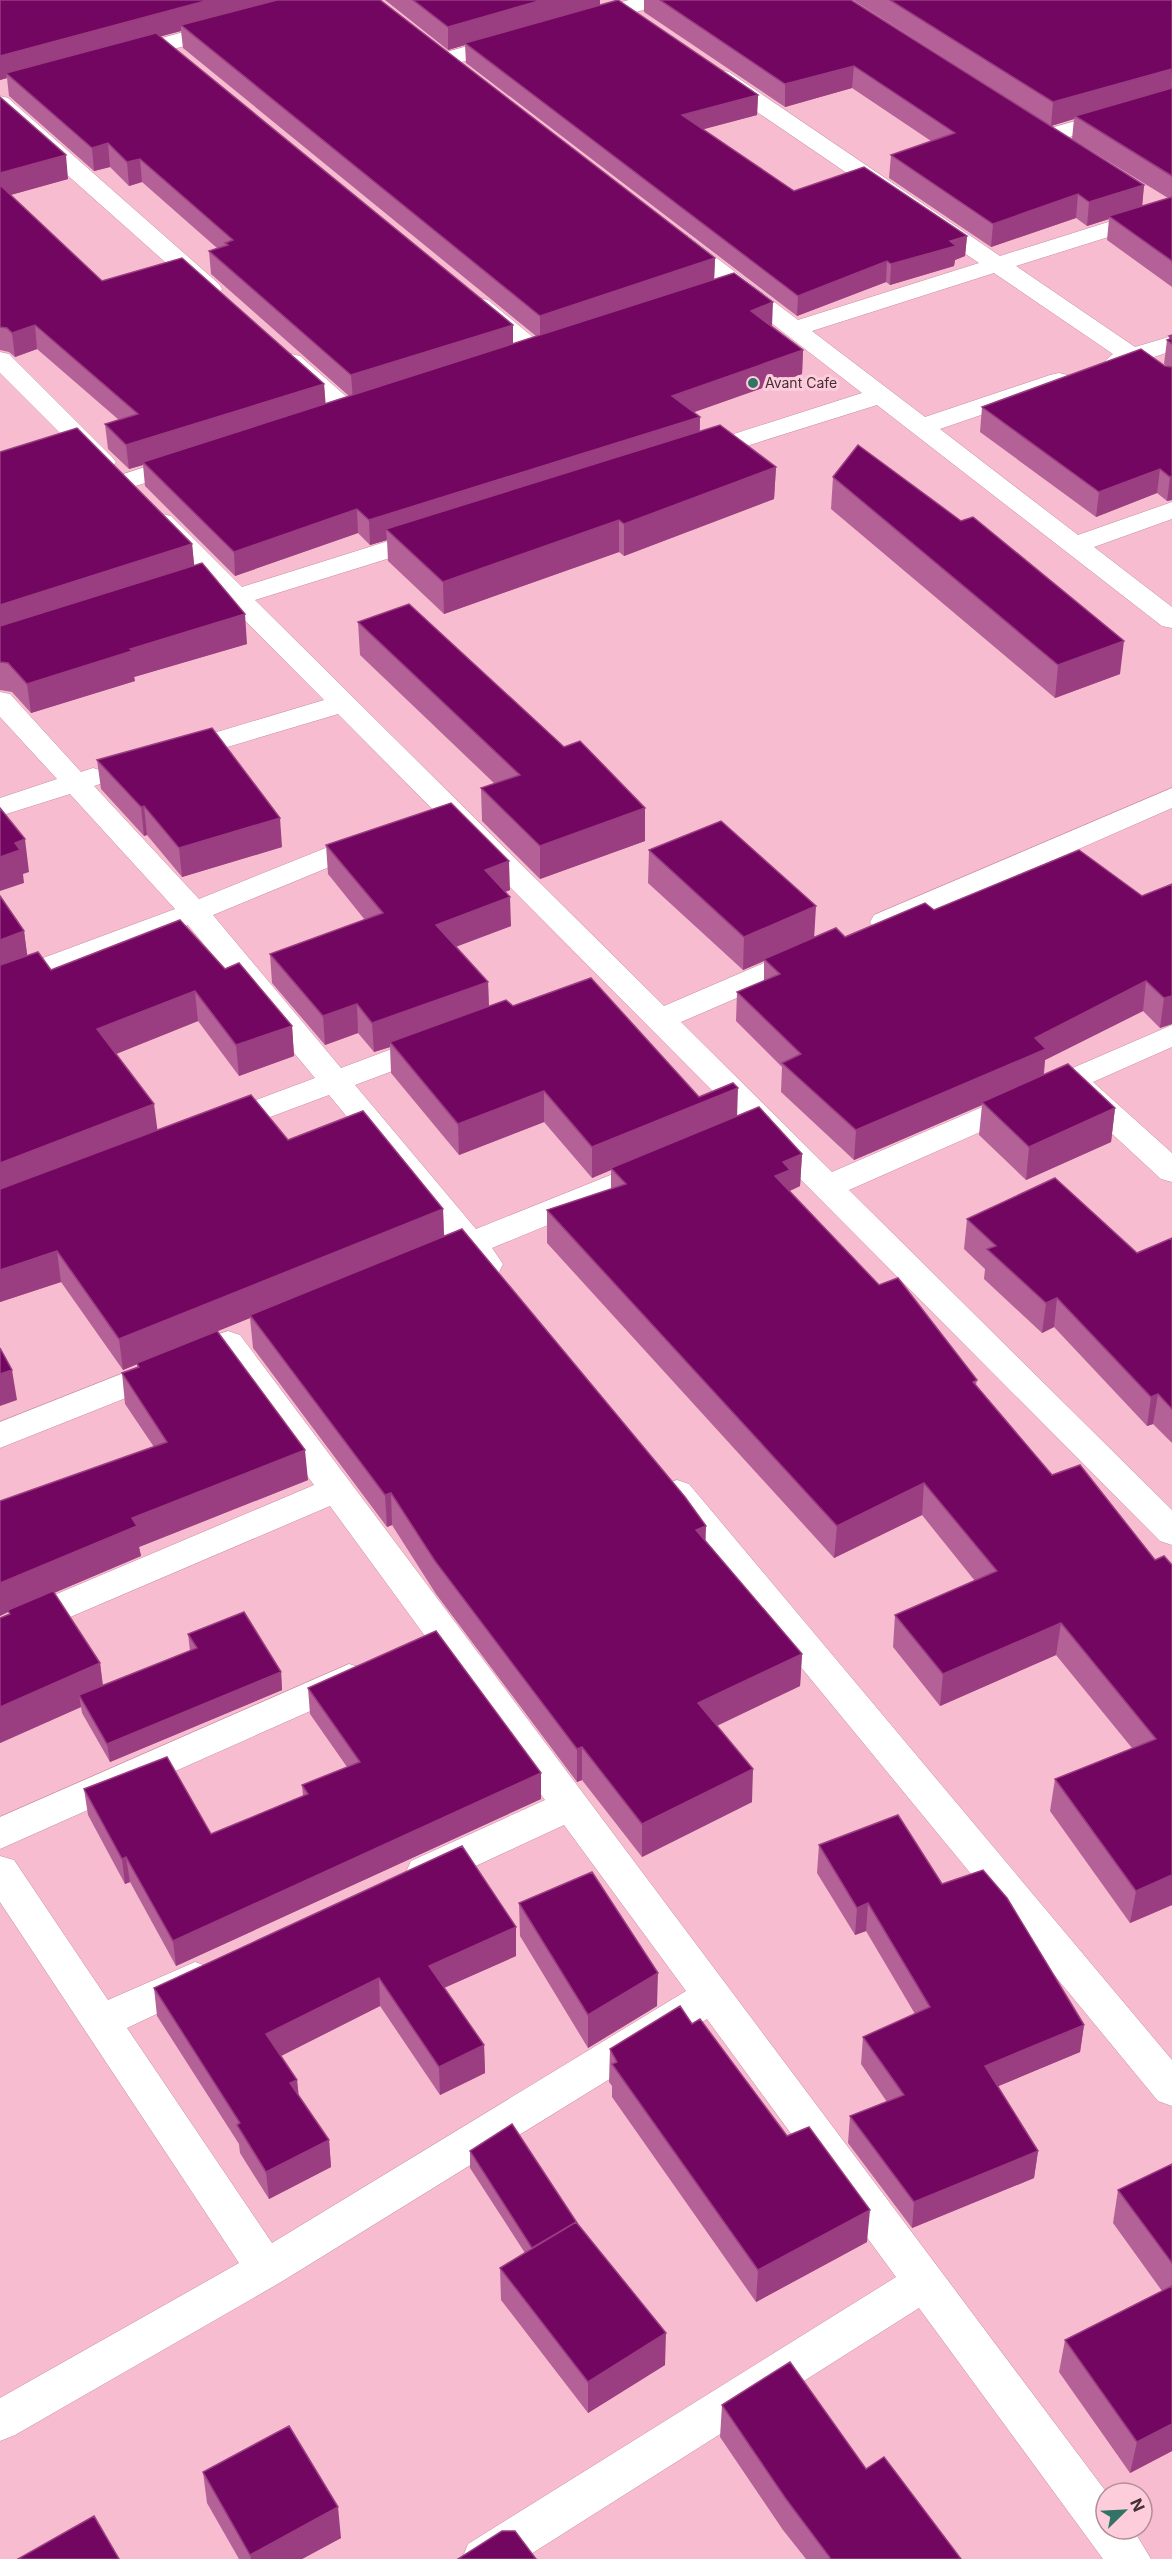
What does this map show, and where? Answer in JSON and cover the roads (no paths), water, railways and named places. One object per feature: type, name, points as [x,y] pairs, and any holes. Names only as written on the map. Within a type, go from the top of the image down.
[{"type":"street","points":[[566,25],[615,4],[653,0]]},
{"type":"street","points":[[615,4],[641,22]]},
{"type":"street","points":[[108,60],[239,24]]},
{"type":"street","points":[[445,60],[533,34]]},
{"type":"street","points":[[162,45],[180,60]]},
{"type":"street","points":[[701,63],[1172,383]]},
{"type":"street","points":[[4,93],[223,300]]},
{"type":"street","points":[[1048,136],[1172,101]]},
{"type":"street","points":[[1028,123],[1077,154]]},
{"type":"street","points":[[794,329],[998,264],[1162,206]]},
{"type":"street","points":[[661,227],[726,289],[794,329],[1172,620]]},
{"type":"street","points":[[463,292],[525,355],[581,337]]},
{"type":"street","points":[[920,427],[1172,343]]},
{"type":"street","points":[[277,348],[348,411]]},
{"type":"street","points":[[0,359],[123,482],[217,586],[448,808],[1172,1532]]},
{"type":"street","points":[[677,460],[880,396]]},
{"type":"street","points":[[123,482],[213,454]]},
{"type":"street","points":[[1074,546],[1172,510]]},
{"type":"street","points":[[217,586],[452,530]]},
{"type":"street","points":[[0,700],[194,912],[509,1290]]},
{"type":"street","points":[[152,760],[342,704]]},
{"type":"street","points":[[0,807],[119,770]]},
{"type":"street","points":[[659,1020],[1172,797]]},
{"type":"street","points":[[0,985],[194,912],[448,808]]},
{"type":"street","points":[[584,989],[617,977]]},
{"type":"street","points":[[827,1187],[1172,1035]]},
{"type":"street","points":[[190,1136],[454,1036]]},
{"type":"street","points":[[1070,1080],[1172,1171]]},
{"type":"street","points":[[730,1137],[763,1123]]},
{"type":"street","points":[[426,1262],[676,1159]]},
{"type":"street","points":[[0,1436],[244,1336],[336,1490],[411,1650],[570,1805],[1094,2510]]},
{"type":"street","points":[[661,1473],[1172,2089]]},
{"type":"street","points":[[0,1633],[336,1490]]},
{"type":"street","points":[[0,1834],[411,1650]]},
{"type":"street","points":[[389,1889],[570,1805]]},
{"type":"street","points":[[0,1872],[266,2269]]},
{"type":"street","points":[[101,2022],[229,1963]]},
{"type":"street","points":[[0,2421],[266,2269],[711,1996]]},
{"type":"street","points":[[484,2559],[925,2282]]},
{"type":"street","points":[[1116,2541],[1129,2559]]},
{"type":"place","name":"Avant Cafe","points":[[753,383]]}]
